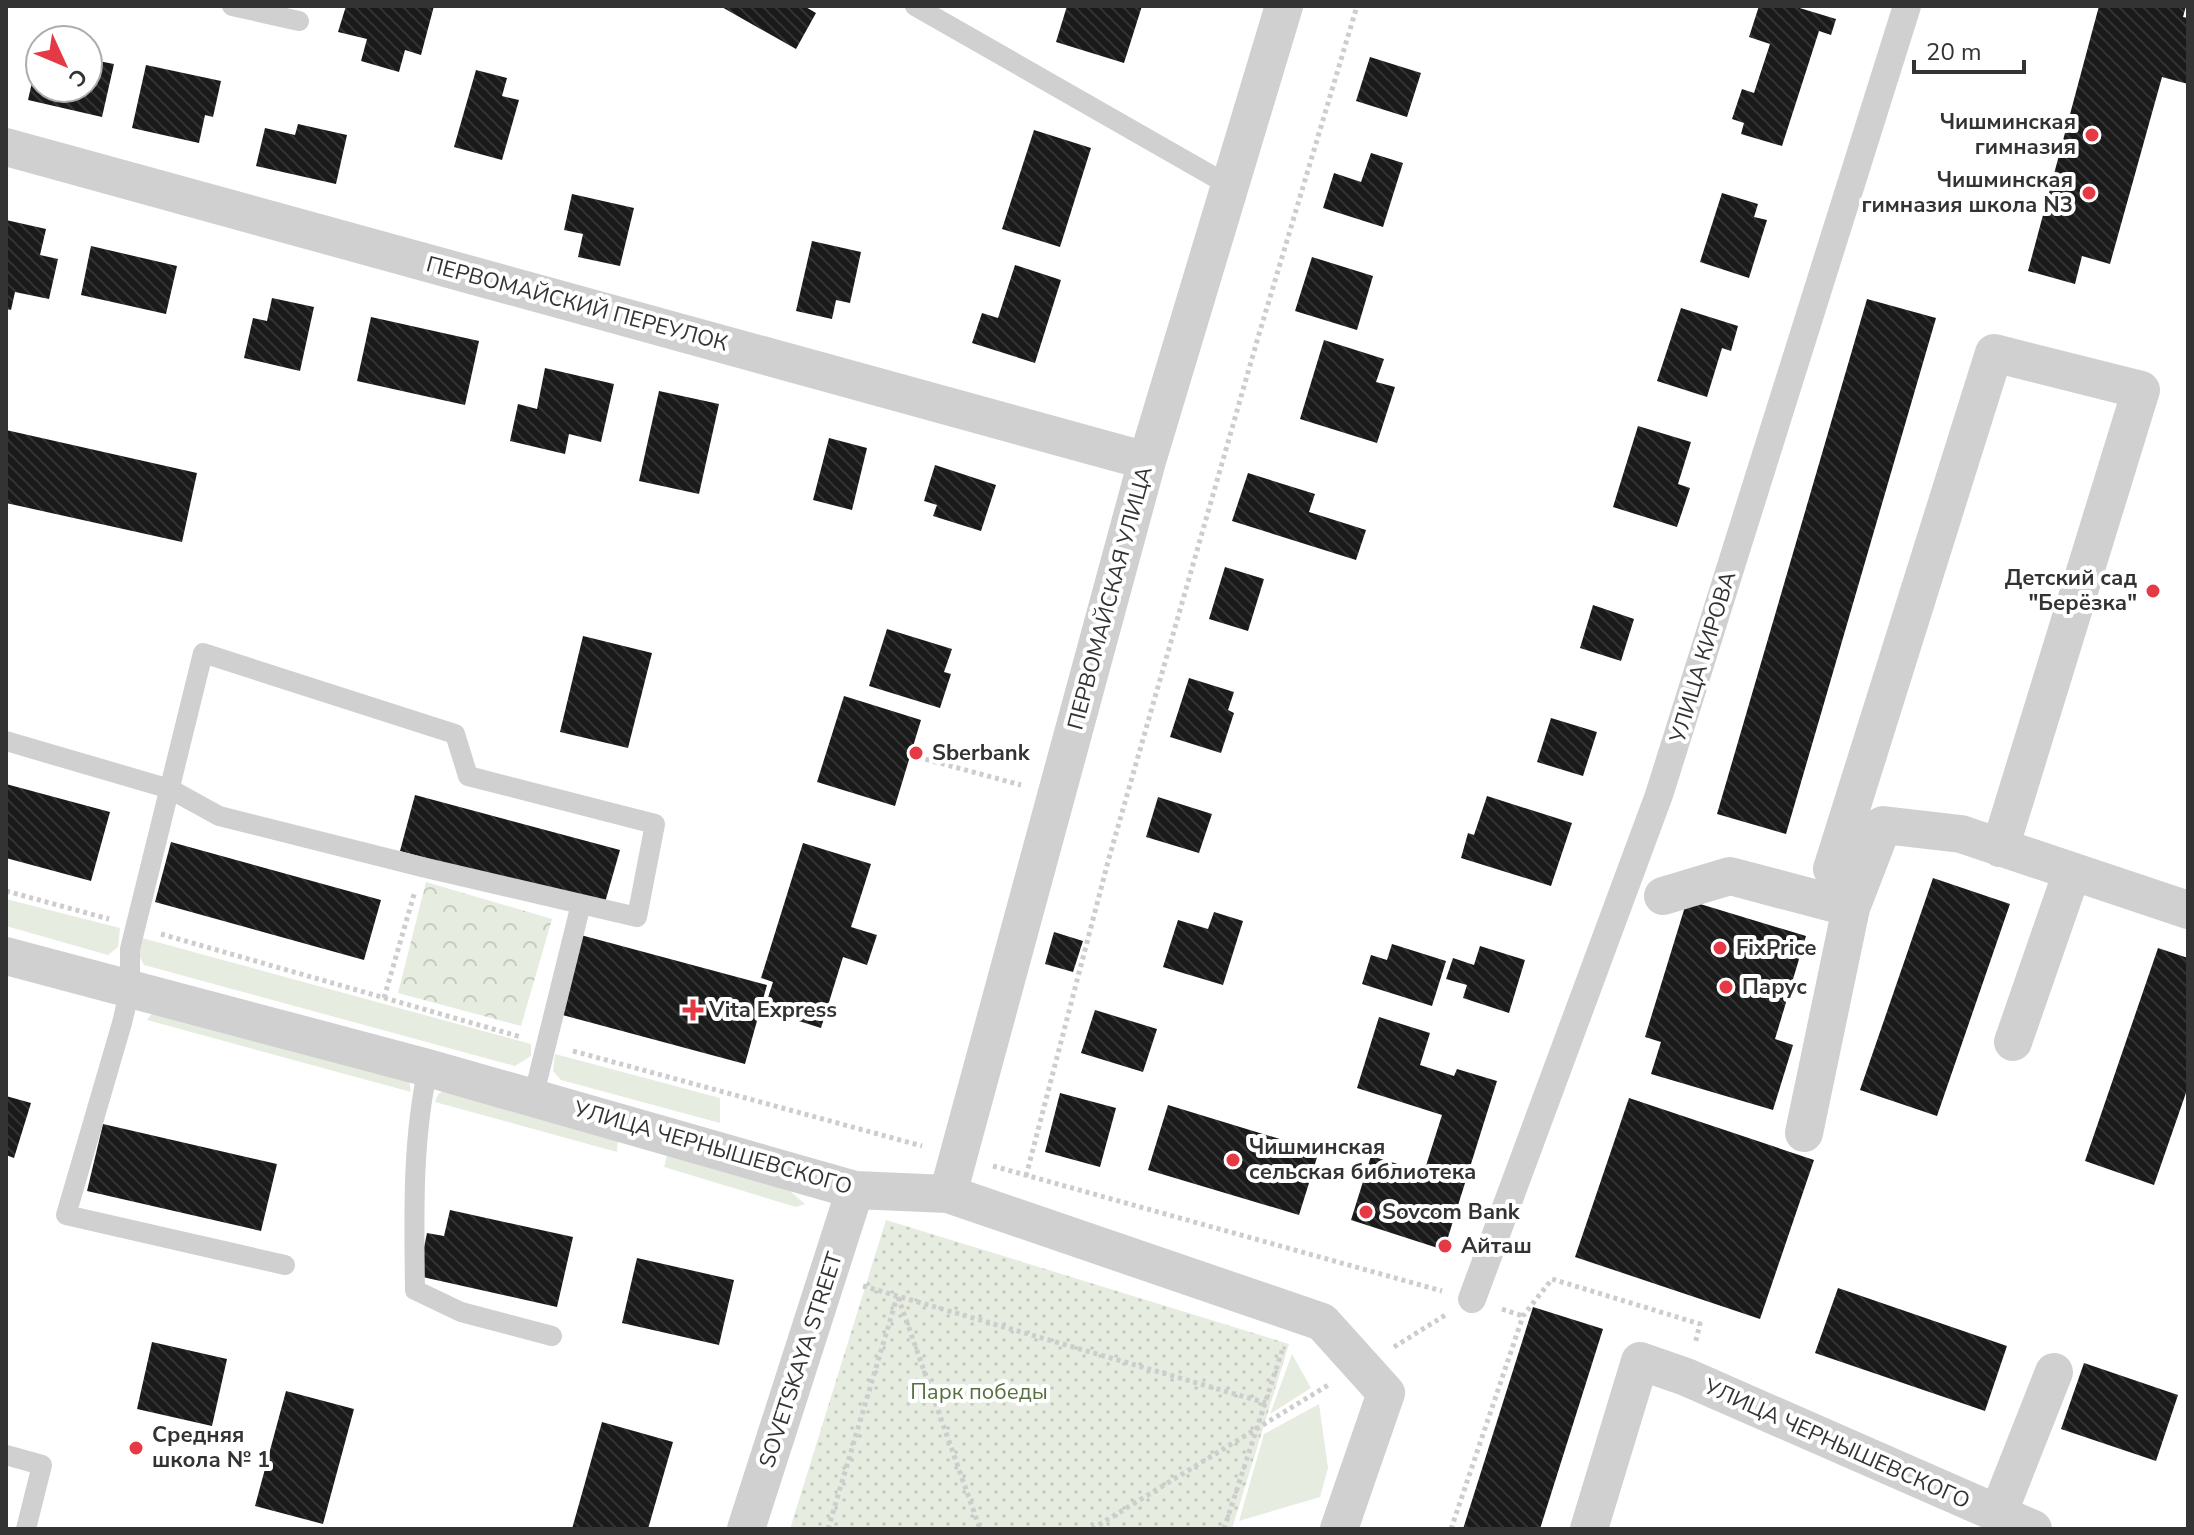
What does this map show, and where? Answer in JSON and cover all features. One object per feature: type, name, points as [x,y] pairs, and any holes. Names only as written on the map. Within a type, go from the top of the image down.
[{"type":"street","name":"ПЕРВОМАЙСКАЯ УЛИЦА","points":[[948,1194],[1147,461],[1284,6]]},
{"type":"street","name":"УЛИЦА КИРОВА","points":[[1472,1299],[1659,795],[1907,6]]},
{"type":"street","name":"ПЕРВОМАЙСКИЙ ПЕРЕУЛОК","points":[[6,147],[1147,461]]},
{"type":"street","points":[[1857,892],[1832,869],[1994,353],[2141,390],[2000,848]]},
{"type":"street","points":[[1804,1133],[1857,892],[1883,825],[1961,834],[2188,910]]},
{"type":"street","points":[[2013,1042],[2072,872]]},
{"type":"street","points":[[1663,896],[1730,876],[1857,892]]},
{"type":"street","name":"УЛИЦА ЧЕРНЫШЕВСКОГО","points":[[6,956],[428,1068],[855,1190],[948,1194],[1322,1322],[1374,1380]]},
{"type":"street","name":"SOVETSKAYA STREET","points":[[746,1529],[855,1190]]},
{"type":"street","name":"УЛИЦА ЧЕРНЫШЕВСКОГО","points":[[1589,1529],[1640,1361],[1686,1377],[2033,1529]]},
{"type":"street","points":[[1998,1514],[2054,1372]]},
{"type":"street","points":[[1339,1529],[1374,1380]]},
{"type":"lane","points":[[232,6],[299,21]]},
{"type":"lane","points":[[915,6],[1230,186]]},
{"type":"lane","points":[[6,741],[170,789],[219,816],[637,917],[655,824],[468,776],[455,734],[203,653],[170,789],[135,926],[130,949],[130,989],[122,1023],[66,1215],[285,1265]]},
{"type":"lane","points":[[533,1098],[581,904]]},
{"type":"lane","points":[[428,1068],[419,1108],[414,1212],[415,1290],[461,1312],[552,1336]]},
{"type":"lane","points":[[6,1455],[42,1465],[26,1529]]},
{"type":"path","points":[[1026,1176],[1109,858],[1357,6]]},
{"type":"path","points":[[910,755],[1057,794]]},
{"type":"path","points":[[384,998],[422,867]]},
{"type":"path","points":[[6,891],[546,1044],[1472,1299],[1523,1316]]},
{"type":"path","points":[[828,1276],[1266,1403]]},
{"type":"path","points":[[1451,1529],[1523,1316],[1552,1279],[1700,1324],[1686,1377]]},
{"type":"path","points":[[828,1529],[897,1296]]},
{"type":"path","points":[[897,1296],[980,1529]]},
{"type":"path","points":[[1092,1529],[1257,1428],[1374,1380],[1472,1299]]},
{"type":"path","points":[[1224,1529],[1295,1313]]},
{"type":"green space","points":[[426,882],[552,919],[521,1026],[398,993]]},
{"type":"green space","points":[[6,899],[120,928],[118,947],[108,955],[6,926]]},
{"type":"green space","points":[[142,938],[531,1044],[531,1056],[515,1066],[144,965],[139,955]]},
{"type":"green space","points":[[156,1008],[408,1076],[411,1092],[147,1020]]},
{"type":"green space","points":[[555,1054],[720,1098],[720,1123],[561,1080],[553,1071]]},
{"type":"green space","points":[[448,1089],[618,1137],[617,1152],[435,1102],[438,1094]]},
{"type":"green space","points":[[668,1151],[778,1181],[805,1204],[796,1207],[664,1167]]},
{"type":"green space","name":"Парк победы","points":[[886,1220],[1289,1344],[1232,1529],[790,1529]]},
{"type":"green space","points":[[1292,1354],[1311,1388],[1270,1414]]},
{"type":"green space","points":[[1319,1404],[1328,1468],[1320,1497],[1239,1521],[1264,1434]]},
{"type":"building","points":[[346,6],[434,6],[421,55],[405,50],[399,72],[361,61],[367,39],[338,32]]},
{"type":"building","points":[[720,6],[804,6],[816,13],[796,49]]},
{"type":"building","points":[[1067,6],[1142,6],[1124,63],[1056,42]]},
{"type":"building","points":[[1759,6],[1793,6],[1836,19],[1831,35],[1819,31],[1782,146],[1741,134],[1744,123],[1732,119],[1742,89],[1754,93],[1770,44],[1749,37]]},
{"type":"building","name":"Чишминская гимназия школа N3","points":[[2099,6],[2186,6],[2183,17],[2188,18],[2188,84],[2162,77],[2110,264],[2082,256],[2075,284],[2028,271]]},
{"type":"building","points":[[1370,57],[1421,73],[1407,117],[1356,101]]},
{"type":"building","points":[[104,62],[114,64],[102,117],[45,104],[104,104]]},
{"type":"building","points":[[146,65],[221,81],[213,117],[205,115],[199,143],[132,128]]},
{"type":"building","points":[[476,70],[507,78],[502,96],[519,100],[502,160],[454,147]]},
{"type":"building","points":[[298,124],[347,135],[336,184],[256,166],[265,128],[295,135]]},
{"type":"building","points":[[1034,130],[1091,148],[1060,247],[1002,229]]},
{"type":"building","points":[[1371,153],[1403,163],[1383,227],[1323,208],[1334,173],[1361,182]]},
{"type":"building","points":[[1722,193],[1758,204],[1754,217],[1767,220],[1749,278],[1700,262]]},
{"type":"building","points":[[572,194],[634,208],[620,266],[578,257],[583,234],[564,230]]},
{"type":"building","points":[[6,220],[46,229],[40,255],[58,259],[49,299],[15,292],[11,310],[6,309]]},
{"type":"building","points":[[812,241],[861,252],[850,303],[836,300],[832,319],[796,311]]},
{"type":"building","points":[[91,246],[177,266],[166,314],[81,295]]},
{"type":"building","points":[[1312,257],[1373,276],[1357,330],[1295,311]]},
{"type":"building","points":[[1015,265],[1061,280],[1035,363],[972,343],[982,313],[998,318]]},
{"type":"building","points":[[272,298],[314,307],[300,371],[244,358],[253,318],[267,321]]},
{"type":"building","points":[[1867,299],[1936,318],[1786,834],[1717,814]]},
{"type":"building","points":[[1681,308],[1738,326],[1731,351],[1722,348],[1707,397],[1657,381]]},
{"type":"building","points":[[371,317],[479,341],[465,405],[357,381]]},
{"type":"building","points":[[1324,340],[1384,359],[1376,382],[1395,387],[1377,443],[1300,419]]},
{"type":"building","points":[[545,368],[614,384],[601,442],[569,434],[565,454],[510,441],[518,404],[537,409]]},
{"type":"building","points":[[659,391],[719,404],[699,494],[639,481]]},
{"type":"building","points":[[1638,426],[1691,442],[1678,484],[1690,488],[1677,527],[1613,507]]},
{"type":"building","points":[[6,430],[197,473],[182,542],[6,503]]},
{"type":"building","points":[[829,438],[867,448],[852,510],[813,500]]},
{"type":"building","points":[[935,465],[996,485],[981,531],[933,516],[937,505],[924,501]]},
{"type":"building","points":[[1248,473],[1315,494],[1309,512],[1366,530],[1356,560],[1232,521]]},
{"type":"building","points":[[1225,567],[1264,579],[1248,631],[1209,619]]},
{"type":"building","points":[[1593,605],[1634,619],[1621,661],[1580,648]]},
{"type":"building","points":[[887,629],[952,649],[944,672],[951,674],[940,708],[869,686]]},
{"type":"building","points":[[583,636],[652,653],[628,748],[560,732]]},
{"type":"building","points":[[1189,678],[1234,692],[1228,710],[1234,713],[1221,753],[1170,737]]},
{"type":"building","points":[[844,696],[921,720],[895,806],[817,782]]},
{"type":"building","points":[[1551,718],[1597,732],[1583,776],[1537,762]]},
{"type":"building","points":[[6,784],[110,812],[91,881],[6,858]]},
{"type":"building","points":[[415,795],[620,850],[604,906],[400,851]]},
{"type":"building","points":[[1487,796],[1572,823],[1551,886],[1461,858],[1468,833],[1474,835]]},
{"type":"building","points":[[1158,797],[1212,814],[1199,853],[1146,837]]},
{"type":"building","points":[[171,842],[381,900],[364,960],[155,902]]},
{"type":"building","points":[[803,843],[871,864],[851,927],[877,935],[867,965],[843,957],[821,1028],[764,1010],[773,982],[761,978]]},
{"type":"building","points":[[1933,878],[2010,904],[1937,1116],[1860,1090]]},
{"type":"building","name":"Парус","points":[[1687,900],[1806,936],[1775,1039],[1793,1045],[1773,1110],[1651,1074],[1661,1042],[1645,1037]]},
{"type":"building","points":[[1214,912],[1243,921],[1223,985],[1163,967],[1178,920],[1208,929]]},
{"type":"building","points":[[1054,932],[1083,941],[1073,972],[1045,964]]},
{"type":"building","points":[[577,934],[767,985],[745,1064],[555,1013]]},
{"type":"building","points":[[1392,944],[1446,961],[1432,1006],[1362,984],[1371,955],[1387,960]]},
{"type":"building","points":[[1480,946],[1525,960],[1509,1013],[1463,998],[1467,985],[1446,979],[1453,958],[1474,965]]},
{"type":"building","points":[[2158,948],[2188,958],[2188,1087],[2154,1185],[2085,1161]]},
{"type":"building","points":[[1095,1010],[1157,1029],[1143,1072],[1081,1053]]},
{"type":"building","points":[[1379,1017],[1430,1033],[1420,1065],[1454,1076],[1457,1069],[1497,1081],[1444,1250],[1351,1220],[1371,1156],[1424,1172],[1442,1115],[1357,1088]]},
{"type":"building","points":[[1060,1093],[1116,1108],[1100,1167],[1045,1152]]},
{"type":"building","points":[[6,1096],[31,1103],[14,1158],[6,1155]]},
{"type":"building","points":[[1629,1098],[1814,1160],[1760,1319],[1575,1257]]},
{"type":"building","name":"Чишминская сельская библиотека","points":[[1168,1105],[1319,1151],[1299,1215],[1148,1170]]},
{"type":"building","points":[[103,1124],[277,1164],[261,1231],[87,1191]]},
{"type":"building","points":[[450,1210],[573,1237],[557,1307],[418,1276],[427,1233],[444,1236]]},
{"type":"building","points":[[637,1258],[734,1280],[719,1345],[622,1323]]},
{"type":"building","points":[[1838,1288],[2007,1346],[1985,1411],[1815,1353]]},
{"type":"building","points":[[1533,1307],[1603,1329],[1540,1529],[1463,1529]]},
{"type":"building","points":[[152,1342],[227,1359],[212,1426],[137,1409]]},
{"type":"building","points":[[2084,1363],[2178,1395],[2156,1461],[2061,1429]]},
{"type":"building","points":[[286,1391],[354,1409],[323,1524],[255,1506]]},
{"type":"building","points":[[602,1422],[673,1442],[648,1529],[572,1529]]},
{"type":"place","name":"Чишминская гимназия","points":[[2092,135]]},
{"type":"place","name":"Чишминская гимназия школа N3","points":[[2089,193]]},
{"type":"place","name":"Детский сад \"Берёзка\"","points":[[2153,591]]},
{"type":"place","name":"Sberbank","points":[[916,753]]},
{"type":"place","name":"FixPrice","points":[[1720,948]]},
{"type":"place","name":"Парус","points":[[1726,987]]},
{"type":"place","name":"Vita Express","points":[[693,1010]]},
{"type":"place","name":"Чишминская сельская библиотека","points":[[1233,1160]]},
{"type":"place","name":"Sovcom Bank","points":[[1366,1212]]},
{"type":"place","name":"Айташ","points":[[1445,1246]]},
{"type":"place","name":"Средняя школа № 1","points":[[136,1448]]}]
